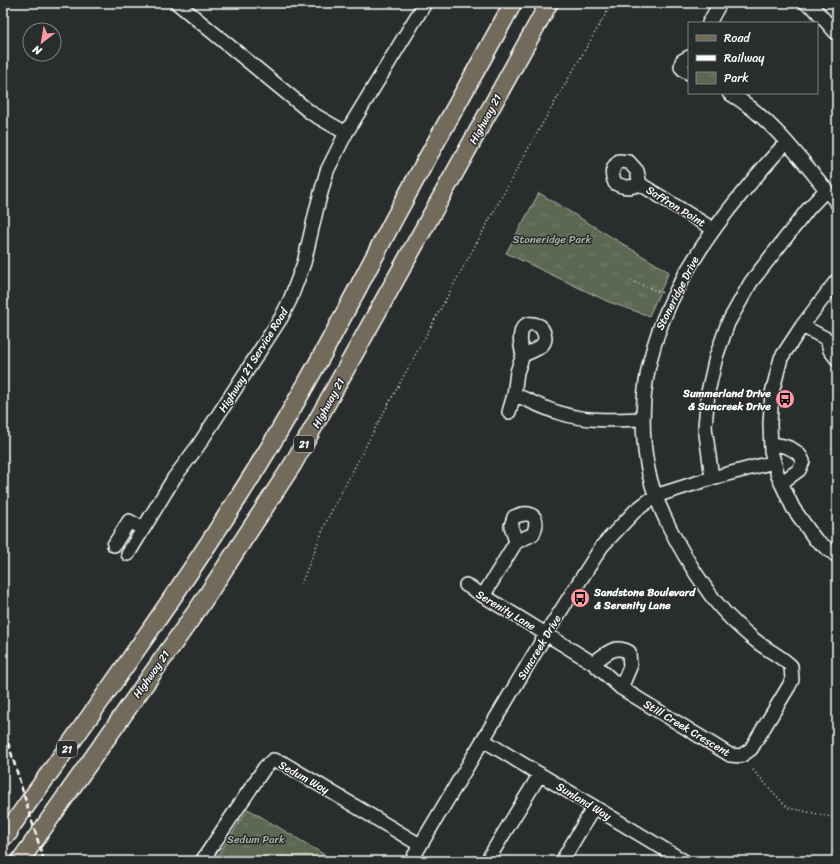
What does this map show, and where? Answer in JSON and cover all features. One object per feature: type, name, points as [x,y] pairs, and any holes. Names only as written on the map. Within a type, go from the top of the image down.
[{"type":"main road","name":"21","points":[[5,835],[122,672],[243,490],[307,383],[345,314],[395,217],[513,3]]},
{"type":"main road","name":"Highway 21","points":[[20,861],[200,606],[293,464],[549,3]]},
{"type":"street","points":[[177,3],[311,113],[346,133]]},
{"type":"street","name":"Highway 21 Service Road","points":[[128,554],[174,478],[198,446],[271,334],[290,300],[310,242],[327,171],[346,133],[425,3]]},
{"type":"street","points":[[710,22],[720,3]]},
{"type":"street","points":[[806,3],[813,8],[837,34]]},
{"type":"street","points":[[688,58],[682,61],[681,66],[688,72]]},
{"type":"street","points":[[730,94],[754,111],[786,143],[837,203]]},
{"type":"street","name":"Stoneridge Drive","points":[[655,496],[647,465],[643,420],[650,360],[657,332],[681,280],[713,229],[786,143]]},
{"type":"street","name":"Saffron Point","points":[[640,184],[713,229]]},
{"type":"street","points":[[712,478],[705,426],[708,392],[716,357],[728,323],[751,282],[826,190]]},
{"type":"street","points":[[837,280],[802,326],[781,358],[771,401],[770,444],[781,483],[793,508],[815,539],[837,556]]},
{"type":"street","points":[[802,326],[832,337],[830,350],[837,359]]},
{"type":"street","points":[[509,412],[514,395],[517,372],[524,355]]},
{"type":"street","points":[[514,395],[559,413],[578,418],[600,421],[643,420]]},
{"type":"street","points":[[770,444],[792,449],[799,454],[803,461],[799,470],[781,483]]},
{"type":"street","name":"Suncreek Drive","points":[[411,861],[546,634],[602,546],[636,511],[655,496],[712,478],[774,462]]},
{"type":"street","name":"Still Creek Crescent","points":[[546,634],[593,663],[621,688],[730,755],[741,756],[751,750],[792,680],[791,666],[756,641],[741,628],[705,587],[681,549],[655,496]]},
{"type":"street","points":[[114,545],[129,521],[143,529]]},
{"type":"street","points":[[483,596],[516,542]]},
{"type":"street","name":"Serenity Lane","points":[[466,585],[546,634]]},
{"type":"street","points":[[593,663],[613,648],[621,648],[629,652],[630,667],[621,688]]},
{"type":"street","name":"Sunland Way","points":[[483,740],[684,861]]},
{"type":"street","name":"Sedum Way","points":[[202,861],[265,767],[273,760],[283,763],[420,845]]},
{"type":"street","points":[[487,861],[540,774]]},
{"type":"street","points":[[562,861],[594,807]]},
{"type":"path","points":[[301,584],[328,518],[370,436],[529,147],[612,3]]},
{"type":"path","points":[[631,281],[666,295]]},
{"type":"path","points":[[753,770],[789,808],[832,817]]},
{"type":"path","points":[[216,856],[224,861]]},
{"type":"green space","name":"Stoneridge Park","points":[[539,193],[669,272],[649,316],[609,302],[506,253]]},
{"type":"green space","name":"Sedum Park","points":[[248,809],[335,861],[214,861]]},
{"type":"railway","points":[[3,726],[44,861]]},
{"type":"place","name":"Summerland Drive & Suncreek Drive","points":[[785,399]]},
{"type":"place","name":"Sandstone Boulevard & Serenity Lane","points":[[580,598]]}]
